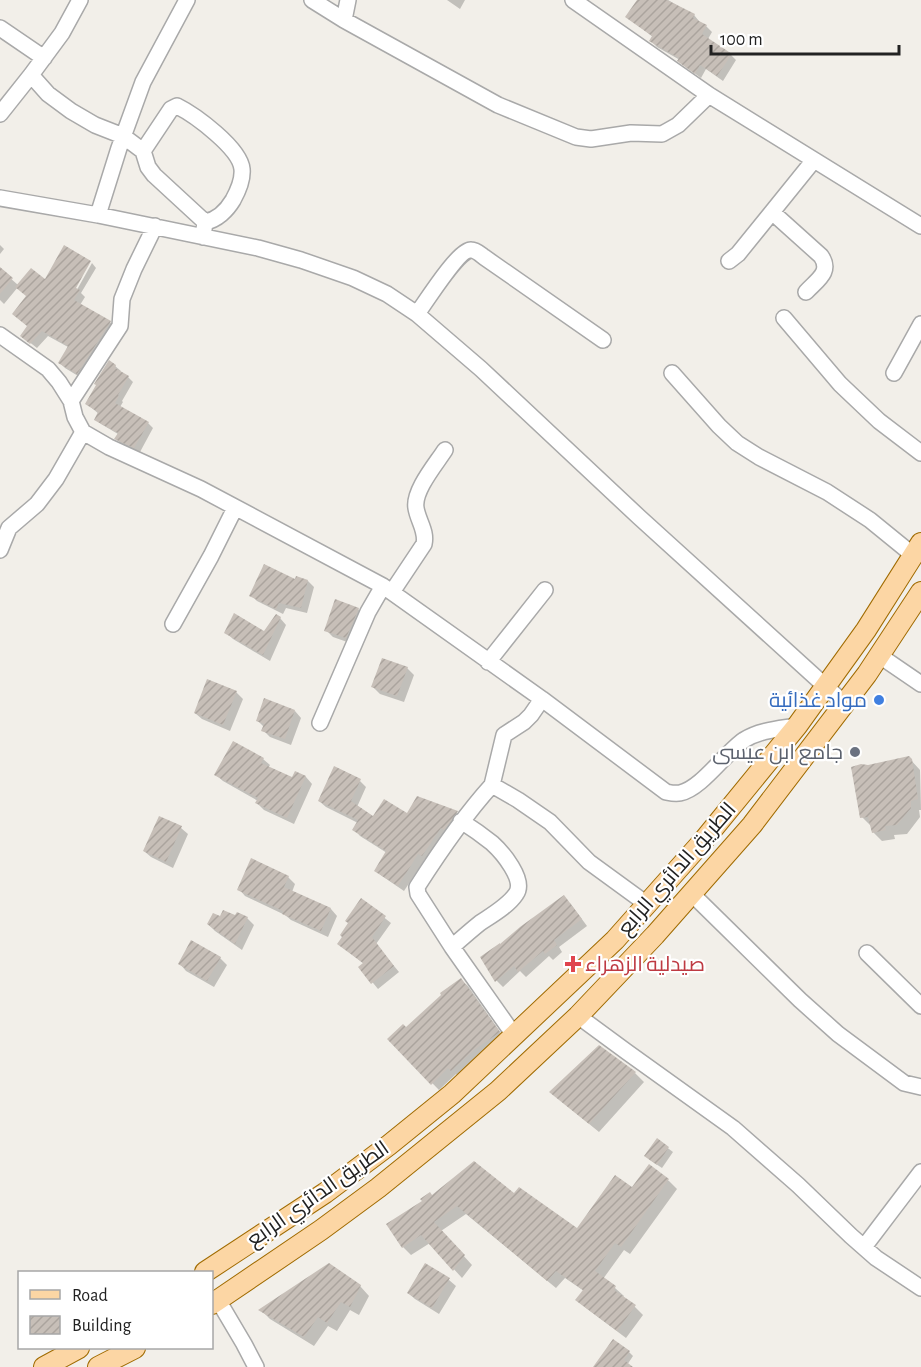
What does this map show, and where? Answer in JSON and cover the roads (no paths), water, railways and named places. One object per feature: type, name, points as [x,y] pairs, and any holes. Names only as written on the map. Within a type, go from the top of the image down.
[{"type":"main road","name":"الطريق الدائري الرابع","points":[[207,1271],[325,1193],[452,1094],[615,940],[704,841],[798,726],[866,630],[917,549]]},
{"type":"main road","name":"الطريق الدائري الرابع","points":[[215,1303],[378,1188],[498,1090],[578,1016],[655,935],[752,825],[880,656],[921,592]]},
{"type":"main road","points":[[44,1367],[76,1349]]},
{"type":"main road","points":[[98,1367],[131,1349]]},
{"type":"street","points":[[0,114],[62,33],[80,0]]},
{"type":"street","points":[[98,215],[143,82],[187,0]]},
{"type":"street","points":[[312,0],[498,105],[576,137],[591,140],[631,134],[663,134],[678,125],[709,95]]},
{"type":"street","points":[[344,20],[348,0]]},
{"type":"street","points":[[573,0],[709,95],[921,226]]},
{"type":"street","points":[[0,28],[44,58]]},
{"type":"street","points":[[31,75],[48,94],[71,111],[95,125],[123,136],[143,151],[148,167],[154,175],[178,196],[204,230]]},
{"type":"street","points":[[143,151],[171,108],[177,106],[195,116],[233,151],[242,170],[238,190],[230,206],[211,221],[204,230]]},
{"type":"street","points":[[729,261],[738,254],[814,160]]},
{"type":"street","points":[[0,198],[154,226],[204,230],[353,278],[387,294],[417,314],[482,369],[639,517],[845,704]]},
{"type":"street","points":[[772,212],[825,261],[825,272],[806,292]]},
{"type":"street","points":[[71,401],[120,326],[122,299],[154,226]]},
{"type":"street","points":[[417,314],[457,259],[466,251],[471,250],[484,256],[603,340]]},
{"type":"street","points":[[784,318],[840,384],[879,421],[921,453]]},
{"type":"street","points":[[894,373],[921,324]]},
{"type":"street","points":[[0,335],[48,369],[71,401],[75,417],[83,432],[109,447],[201,489],[387,589],[542,699],[666,792],[681,793],[696,784],[744,740],[772,729],[798,726]]},
{"type":"street","points":[[672,373],[737,444],[827,492],[917,549]]},
{"type":"street","points":[[0,550],[9,528],[38,504],[56,479],[83,432]]},
{"type":"street","points":[[320,723],[368,612],[424,544],[425,536],[415,502],[419,490],[445,450]]},
{"type":"street","points":[[173,624],[235,508]]},
{"type":"street","points":[[488,662],[545,590]]},
{"type":"street","points":[[880,656],[921,684]]},
{"type":"street","points":[[514,1035],[452,947],[420,898],[417,887],[461,821],[492,785],[504,735],[524,722],[542,699]]},
{"type":"street","points":[[492,785],[550,822],[589,862],[648,904]]},
{"type":"street","points":[[452,947],[505,906],[518,893],[519,886],[517,877],[500,852],[461,821]]},
{"type":"street","points":[[692,894],[838,1034],[904,1083],[921,1087]]},
{"type":"street","points":[[867,953],[921,1006]]},
{"type":"street","points":[[578,1016],[733,1128],[876,1258],[921,1288]]},
{"type":"street","points":[[864,1247],[921,1172]]},
{"type":"street","points":[[215,1303],[244,1344],[256,1367]]},
{"type":"place","name":"مواد غذائية","points":[[879,700]]},
{"type":"place","name":"جامع ابن عيسى","points":[[855,752]]},
{"type":"place","name":"صيدلية الزهراء","points":[[573,964]]}]
